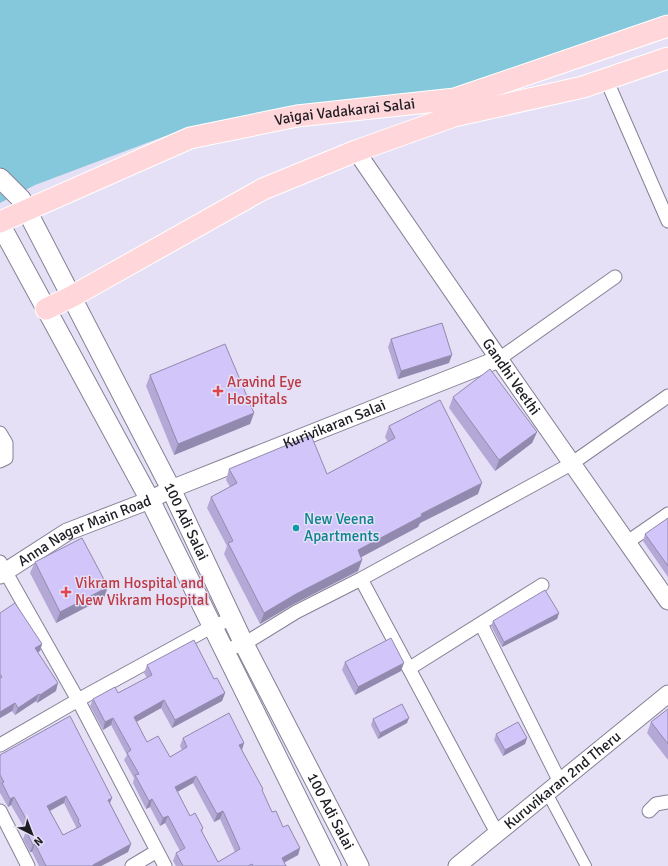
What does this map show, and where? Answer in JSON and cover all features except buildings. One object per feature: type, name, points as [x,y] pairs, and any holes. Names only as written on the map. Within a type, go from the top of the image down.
[{"type":"main road","name":"Vaigai Vadakarai Salai","points":[[0,223],[24,204],[190,138],[297,116],[455,99],[668,26]]},
{"type":"main road","name":"Vaigai Vadakarai Salai","points":[[46,309],[71,297],[263,189],[356,151],[454,116],[583,87],[668,58]]},
{"type":"main road","name":"100 Adi Salai","points":[[0,178],[24,204],[171,488],[244,644],[359,866]]},
{"type":"main road","name":"100 Adi Salai","points":[[0,223],[150,500],[331,866]]},
{"type":"street","points":[[606,79],[668,221]]},
{"type":"street","name":"Gandhi Veethi","points":[[356,151],[498,359],[668,601]]},
{"type":"street","points":[[498,359],[615,277]]},
{"type":"street","name":"Kurivikaran Salai","points":[[171,488],[498,359]]},
{"type":"street","points":[[224,650],[244,644],[296,612],[361,579],[571,464],[668,396]]},
{"type":"street","points":[[0,432],[6,443],[6,458],[0,462]]},
{"type":"street","name":"Anna Nagar Main Road","points":[[2,569],[67,532],[150,500],[171,488]]},
{"type":"street","points":[[626,543],[668,514]]},
{"type":"street","points":[[2,569],[78,700],[165,866]]},
{"type":"street","points":[[361,579],[497,833]]},
{"type":"street","points":[[410,668],[542,585]]},
{"type":"street","points":[[0,745],[78,700],[213,626],[232,619]]},
{"type":"street","points":[[481,624],[560,782]]},
{"type":"street","name":"Kuruvikaran 2nd Theru","points":[[456,866],[668,694]]},
{"type":"street","points":[[547,793],[586,866]]},
{"type":"street","points":[[649,812],[656,804],[668,802]]},
{"type":"street","points":[[0,810],[28,866]]},
{"type":"street","points":[[132,866],[157,851]]},
{"type":"water","points":[[0,0],[668,0],[668,19],[497,77],[430,94],[267,113],[176,132],[35,185],[0,203]]},
{"type":"place","name":"Aravind Eye Hospitals","points":[[218,391]]},
{"type":"place","name":"New Veena Apartments","points":[[296,528]]},
{"type":"place","name":"Vikram Hospital and New Vikram Hospital","points":[[66,592]]}]
